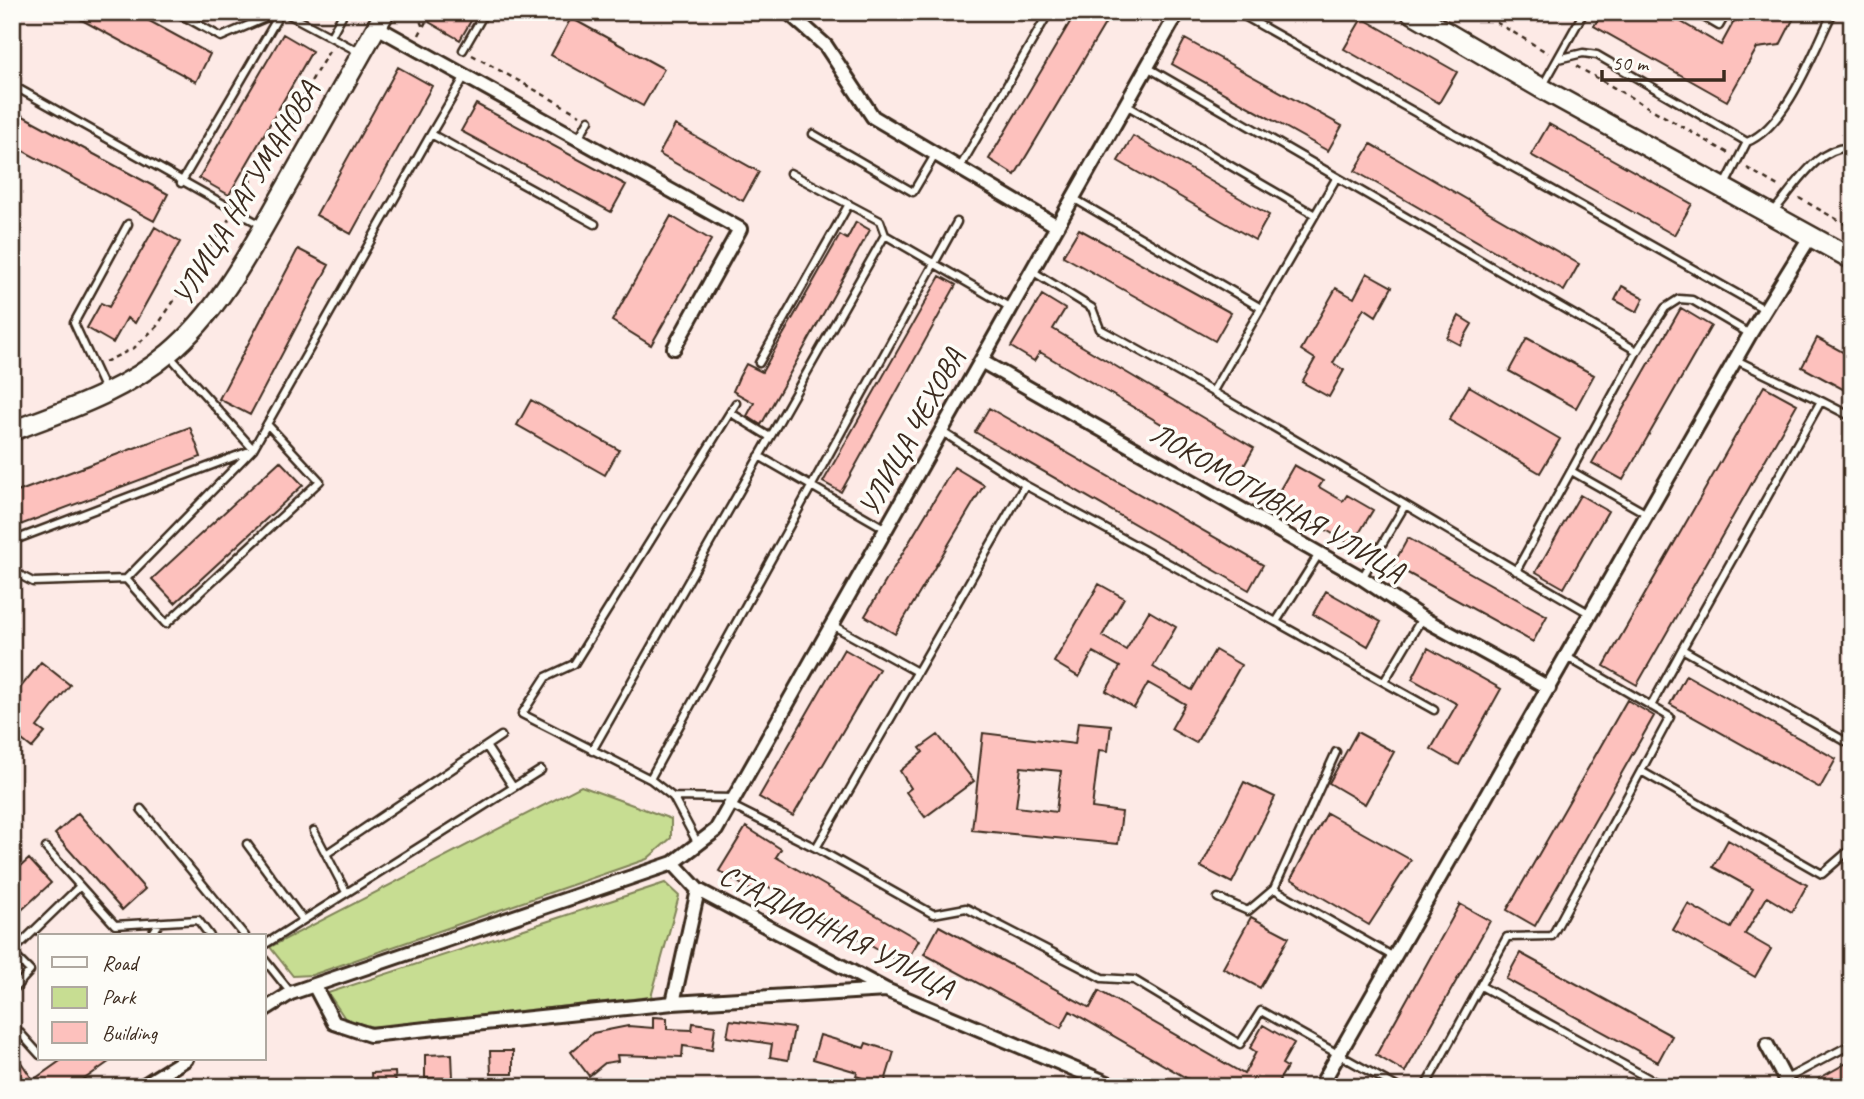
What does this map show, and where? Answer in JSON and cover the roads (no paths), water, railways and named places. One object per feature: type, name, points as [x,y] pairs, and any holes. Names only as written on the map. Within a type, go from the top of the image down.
[{"type":"main road","points":[[1411,12],[1770,216],[1852,258]]},
{"type":"street","points":[[788,12],[826,46],[873,117],[1057,226]]},
{"type":"street","name":"УЛИЦА ЧЕХОВА","points":[[673,863],[716,830],[1178,12]]},
{"type":"street","points":[[381,20],[412,47],[740,229],[674,348]]},
{"type":"street","name":"УЛИЦА НАГУМАНОВА","points":[[12,432],[107,395],[168,354],[204,318],[263,227],[381,20]]},
{"type":"street","points":[[1320,1087],[1750,334],[1810,237]]},
{"type":"street","name":"ЛОКОМОТИВНАЯ УЛИЦА","points":[[981,361],[1362,578],[1422,618],[1549,688]]},
{"type":"street","points":[[266,1007],[291,993],[673,863]]},
{"type":"street","name":"СТАДИОННАЯ УЛИЦА","points":[[673,863],[698,890],[886,990],[1118,1087]]},
{"type":"street","points":[[673,1003],[698,890]]},
{"type":"street","points":[[314,985],[334,1023],[370,1035],[673,1003],[886,990]]},
{"type":"street","points":[[1767,1045],[1787,1083]]},
{"type":"street","points":[[141,1087],[184,1060]]},
{"type":"lane","points":[[176,12],[221,37],[281,12],[361,53]]},
{"type":"lane","points":[[181,183],[281,12]]},
{"type":"lane","points":[[331,36],[344,12]]},
{"type":"lane","points":[[463,50],[485,12]]},
{"type":"lane","points":[[959,169],[1049,12]]},
{"type":"lane","points":[[1237,12],[1766,310]]},
{"type":"lane","points":[[1541,88],[1584,12]]},
{"type":"lane","points":[[1695,12],[1719,26],[1727,12]]},
{"type":"lane","points":[[1723,189],[1747,142],[1767,131],[1784,108],[1833,12]]},
{"type":"lane","points":[[1558,59],[1583,53],[1597,55],[1747,142]]},
{"type":"lane","points":[[1147,66],[1637,351]]},
{"type":"lane","points":[[12,571],[33,582],[126,579],[253,449],[465,76]]},
{"type":"lane","points":[[12,85],[263,227]]},
{"type":"lane","points":[[1126,105],[1315,215]]},
{"type":"lane","points":[[578,139],[589,120]]},
{"type":"lane","points":[[432,134],[595,224]]},
{"type":"lane","points":[[813,134],[913,192],[935,155]]},
{"type":"lane","points":[[1770,216],[1824,154],[1839,146],[1852,148]]},
{"type":"lane","points":[[790,173],[880,221],[885,235],[1011,307]]},
{"type":"lane","points":[[1213,391],[1337,177]]},
{"type":"lane","points":[[1073,198],[1261,308]]},
{"type":"lane","points":[[759,363],[849,204]]},
{"type":"lane","points":[[650,779],[957,222]]},
{"type":"lane","points":[[107,395],[74,323],[128,224]]},
{"type":"lane","points":[[593,751],[885,235]]},
{"type":"lane","points":[[1032,271],[1092,308],[1100,330],[1213,391],[1404,507],[1592,614]]},
{"type":"lane","points":[[1516,571],[1637,351],[1664,308],[1679,299],[1692,300],[1750,334]]},
{"type":"lane","points":[[168,354],[253,449]]},
{"type":"lane","points":[[1736,360],[1852,417]]},
{"type":"lane","points":[[1651,706],[1821,401]]},
{"type":"lane","points":[[698,844],[673,797],[650,779],[522,714],[546,677],[574,664],[736,403]]},
{"type":"lane","points":[[731,413],[770,437]]},
{"type":"lane","points":[[126,579],[166,624],[320,481],[267,424]]},
{"type":"lane","points":[[941,431],[1025,485],[1434,709]]},
{"type":"lane","points":[[12,541],[253,449]]},
{"type":"lane","points":[[759,456],[886,529]]},
{"type":"lane","points":[[1573,471],[1649,515]]},
{"type":"lane","points":[[816,848],[1025,485]]},
{"type":"lane","points":[[1362,578],[1404,507]]},
{"type":"lane","points":[[1276,622],[1319,554]]},
{"type":"lane","points":[[1384,682],[1422,618]]},
{"type":"lane","points":[[832,625],[917,672]]},
{"type":"lane","points":[[1682,649],[1852,745]]},
{"type":"lane","points":[[1424,1087],[1507,937],[1552,936],[1670,717],[1567,657]]},
{"type":"lane","points":[[326,854],[501,736]]},
{"type":"lane","points":[[486,746],[513,787]]},
{"type":"lane","points":[[1217,898],[1248,911],[1274,889],[1336,752]]},
{"type":"lane","points":[[266,944],[541,769]]},
{"type":"lane","points":[[1641,771],[1822,874],[1852,849]]},
{"type":"lane","points":[[673,797],[732,801],[933,914],[966,908],[1102,978],[1134,980],[1240,1044],[1261,1011],[1397,1087]]},
{"type":"lane","points":[[141,809],[243,934]]},
{"type":"lane","points":[[314,831],[346,892]]},
{"type":"lane","points":[[247,844],[303,920]]},
{"type":"lane","points":[[46,848],[115,925],[198,920],[208,934]]},
{"type":"lane","points":[[12,991],[30,971],[12,952],[80,886]]},
{"type":"lane","points":[[1274,889],[1395,958]]},
{"type":"lane","points":[[152,934],[160,922]]},
{"type":"lane","points":[[266,962],[291,993]]},
{"type":"lane","points":[[1480,986],[1664,1087]]},
{"type":"lane","points":[[12,1024],[38,1053]]},
{"type":"lane","points":[[1787,1083],[1852,1044]]}]
